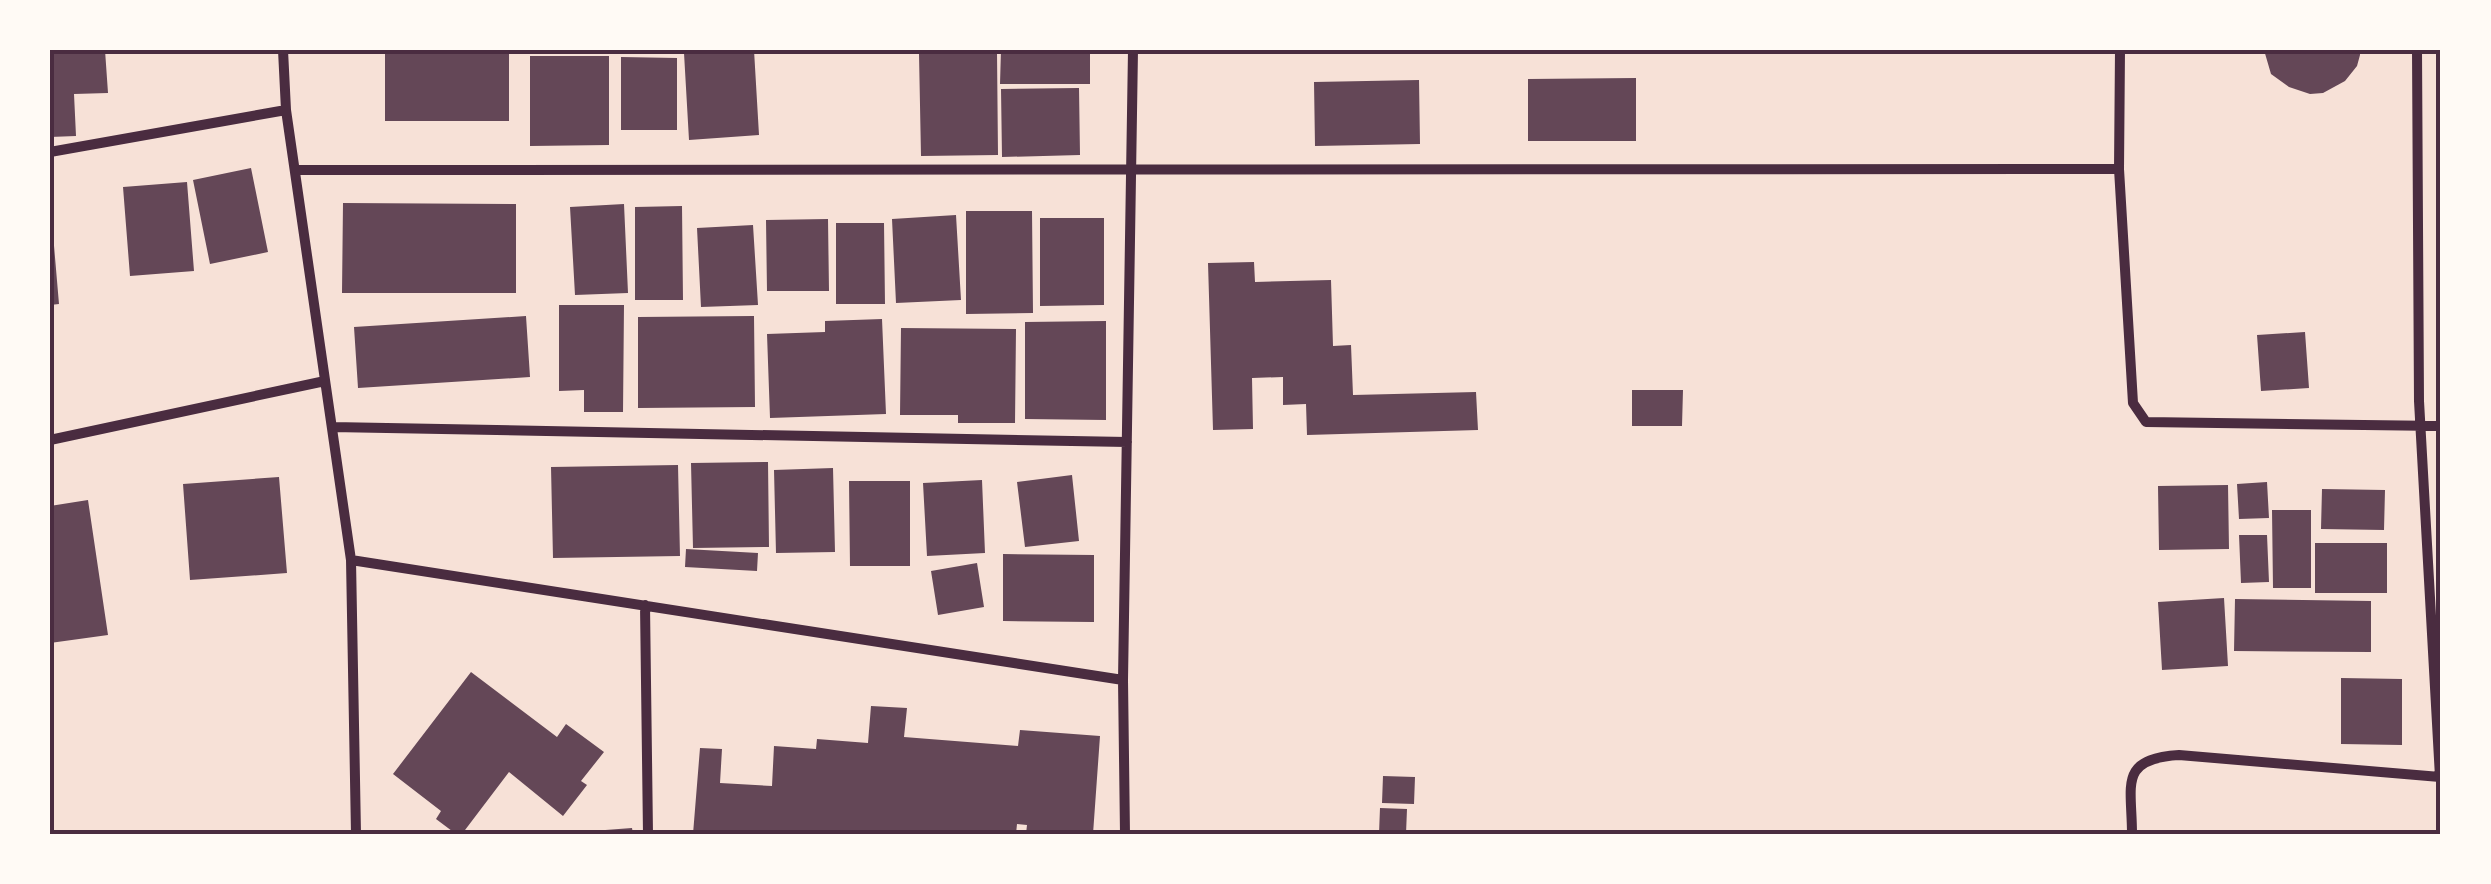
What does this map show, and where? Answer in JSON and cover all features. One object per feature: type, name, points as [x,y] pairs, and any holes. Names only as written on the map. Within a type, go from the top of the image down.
[{"type":"street","points":[[282,50],[294,170],[351,560],[356,834]]},
{"type":"street","points":[[1125,834],[1133,50]]},
{"type":"street","points":[[2120,50],[2119,169],[2133,403],[2146,422],[2441,426]]},
{"type":"street","points":[[2132,834],[2131,781],[2139,764],[2155,756],[2441,778],[2421,426],[2417,50]]},
{"type":"street","points":[[50,152],[286,110]]},
{"type":"street","points":[[294,170],[2119,169]]},
{"type":"street","points":[[50,440],[325,381]]},
{"type":"street","points":[[332,427],[1127,442]]},
{"type":"street","points":[[351,560],[1124,680]]},
{"type":"street","points":[[645,605],[648,834]]},
{"type":"building","points":[[50,50],[105,50],[108,93],[74,94],[76,136],[50,137]]},
{"type":"building","points":[[385,50],[509,50],[509,121],[385,121]]},
{"type":"building","points":[[754,50],[759,135],[689,140],[684,53]]},
{"type":"building","points":[[1001,50],[1090,50],[1090,84],[1000,84]]},
{"type":"building","points":[[2264,50],[2360,50],[2360,55],[2345,81],[2323,93],[2310,94],[2289,87],[2271,74]]},
{"type":"building","points":[[997,53],[998,155],[921,156],[919,54]]},
{"type":"building","points":[[530,56],[609,56],[609,145],[530,146]]},
{"type":"building","points":[[621,57],[677,58],[677,130],[621,130]]},
{"type":"building","points":[[1636,78],[1636,141],[1528,141],[1528,79]]},
{"type":"building","points":[[1419,80],[1420,144],[1315,146],[1314,82]]},
{"type":"building","points":[[1079,88],[1080,155],[1002,157],[1001,89]]},
{"type":"building","points":[[251,168],[268,252],[210,264],[193,180]]},
{"type":"building","points":[[187,182],[194,271],[130,276],[123,187]]},
{"type":"building","points":[[343,203],[516,204],[516,293],[342,293]]},
{"type":"building","points":[[624,204],[628,293],[575,295],[570,207]]},
{"type":"building","points":[[682,206],[683,300],[635,300],[635,207]]},
{"type":"building","points":[[966,211],[1032,211],[1033,313],[966,314]]},
{"type":"building","points":[[956,215],[961,300],[896,303],[892,219]]},
{"type":"building","points":[[1040,218],[1104,218],[1104,305],[1040,306]]},
{"type":"building","points":[[828,219],[829,291],[767,291],[766,220]]},
{"type":"building","points":[[836,223],[884,223],[885,304],[836,304]]},
{"type":"building","points":[[753,225],[758,305],[701,307],[697,228]]},
{"type":"building","points":[[53,234],[59,304],[50,305],[50,235]]},
{"type":"building","points":[[1254,262],[1255,282],[1331,280],[1333,346],[1351,345],[1353,395],[1476,392],[1478,430],[1307,435],[1306,404],[1283,405],[1283,377],[1252,378],[1253,429],[1213,430],[1208,263]]},
{"type":"building","points":[[559,305],[624,305],[623,412],[584,412],[584,390],[559,391]]},
{"type":"building","points":[[526,316],[530,377],[358,388],[354,327]]},
{"type":"building","points":[[754,316],[755,407],[638,408],[638,317]]},
{"type":"building","points":[[882,319],[886,414],[770,418],[767,334],[825,332],[825,321]]},
{"type":"building","points":[[1106,321],[1106,420],[1025,419],[1025,322]]},
{"type":"building","points":[[901,328],[1016,329],[1015,423],[958,423],[958,415],[900,415]]},
{"type":"building","points":[[2305,332],[2309,388],[2261,391],[2257,335]]},
{"type":"building","points":[[1632,390],[1683,390],[1682,426],[1632,426]]},
{"type":"building","points":[[768,462],[769,547],[693,548],[691,463]]},
{"type":"building","points":[[678,465],[680,556],[553,558],[551,467]]},
{"type":"building","points":[[833,468],[835,552],[776,553],[774,470]]},
{"type":"building","points":[[1072,475],[1079,541],[1025,547],[1017,482]]},
{"type":"building","points":[[279,477],[287,573],[190,580],[183,484]]},
{"type":"building","points":[[982,480],[985,553],[927,556],[923,483]]},
{"type":"building","points":[[849,481],[910,481],[910,566],[850,566]]},
{"type":"building","points":[[2267,482],[2269,518],[2239,519],[2237,484]]},
{"type":"building","points":[[2228,485],[2229,549],[2159,550],[2158,486]]},
{"type":"building","points":[[2322,489],[2385,490],[2384,530],[2321,529]]},
{"type":"building","points":[[88,500],[108,635],[50,643],[50,506]]},
{"type":"building","points":[[2272,510],[2311,510],[2311,588],[2273,588]]},
{"type":"building","points":[[2239,535],[2267,535],[2269,582],[2241,583]]},
{"type":"building","points":[[2315,543],[2387,543],[2387,593],[2315,593]]},
{"type":"building","points":[[686,549],[758,553],[757,571],[685,567]]},
{"type":"building","points":[[1003,554],[1094,555],[1094,622],[1003,621]]},
{"type":"building","points":[[977,563],[984,607],[938,615],[931,571]]},
{"type":"building","points":[[2224,598],[2228,666],[2162,670],[2158,602]]},
{"type":"building","points":[[2235,599],[2371,601],[2371,652],[2234,651]]},
{"type":"building","points":[[471,672],[557,737],[566,724],[604,752],[581,781],[587,785],[563,816],[509,772],[462,834],[456,834],[436,819],[441,811],[393,774]]},
{"type":"building","points":[[2341,678],[2402,679],[2402,745],[2341,744]]},
{"type":"building","points":[[871,706],[907,708],[904,737],[1018,746],[1020,730],[1100,736],[1093,834],[1026,834],[1027,825],[1017,824],[1016,834],[693,834],[700,748],[722,749],[720,783],[772,786],[774,746],[816,749],[817,739],[868,743]]},
{"type":"building","points":[[1383,776],[1415,777],[1414,804],[1382,803]]},
{"type":"building","points":[[1380,808],[1407,809],[1406,834],[1379,834]]},
{"type":"building","points":[[632,828],[633,834],[592,834],[592,831]]}]
